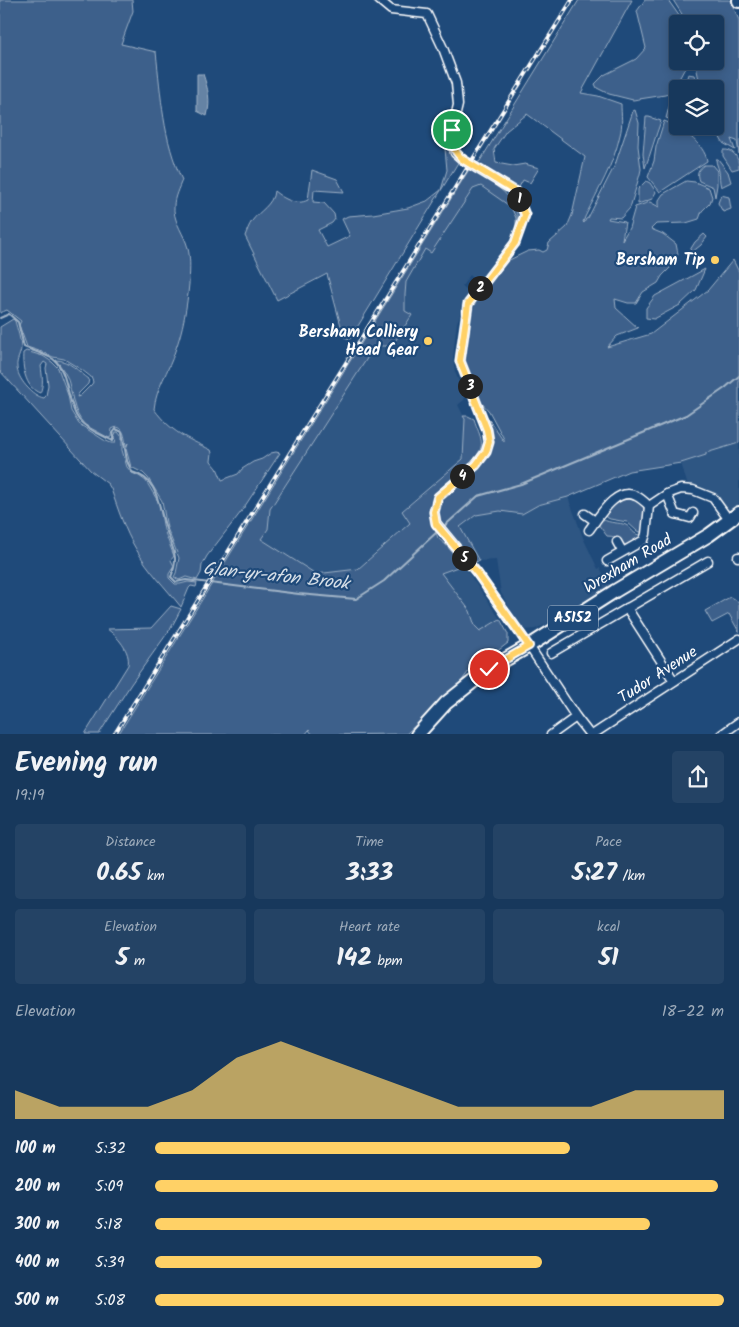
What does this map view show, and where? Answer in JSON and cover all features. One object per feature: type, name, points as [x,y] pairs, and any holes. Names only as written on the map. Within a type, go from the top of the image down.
[{"type":"main road","name":"Wrexham Road","points":[[417,734],[446,703],[489,669],[529,646],[614,591],[709,535],[734,517]]},
{"type":"street","points":[[379,0],[391,10],[427,14],[443,48],[456,83],[458,105],[452,130],[452,141],[456,153],[462,159],[516,192],[525,215],[515,243],[468,304],[460,361],[487,430],[489,442],[486,452],[476,465],[438,497],[434,512],[436,524],[477,573],[576,717],[591,734]]},
{"type":"street","points":[[649,506],[667,494],[681,489],[693,490],[712,498],[734,517]]},
{"type":"street","points":[[589,530],[608,505],[621,495],[633,494],[649,506]]},
{"type":"street","points":[[667,494],[675,514],[690,518],[693,513]]},
{"type":"street","points":[[606,561],[644,540],[649,506]]},
{"type":"street","points":[[585,514],[595,522]]},
{"type":"street","points":[[617,542],[622,551]]},
{"type":"street","points":[[551,653],[566,639],[627,608],[708,561]]},
{"type":"street","points":[[627,608],[674,681]]},
{"type":"street","name":"Tudor Avenue","points":[[591,734],[739,639]]},
{"type":"street","points":[[551,734],[576,717]]},
{"type":"street","points":[[721,734],[739,722]]},
{"type":"shaded area","points":[[0,0],[132,0],[133,11],[121,44],[156,52],[161,101],[167,134],[182,180],[175,199],[175,215],[188,247],[190,268],[187,301],[178,343],[157,394],[154,409],[173,429],[186,438],[211,450],[211,461],[217,468],[222,480],[238,474],[253,462],[271,453],[280,453],[241,512],[207,556],[197,580],[186,577],[179,580],[174,577],[179,558],[167,528],[162,501],[148,478],[131,467],[126,449],[128,443],[126,446],[121,429],[116,427],[112,429],[111,437],[109,438],[85,425],[81,420],[75,408],[67,377],[56,360],[70,364],[89,379],[88,384],[77,397],[92,384],[91,377],[64,359],[27,347],[19,325],[21,321],[7,310],[0,313]]},
{"type":"shaded area","points":[[579,0],[632,0],[581,93],[598,96],[621,104],[622,120],[614,156],[583,222],[588,218],[615,165],[633,111],[635,110],[639,123],[640,174],[630,208],[621,218],[609,217],[608,219],[625,222],[622,240],[629,228],[635,207],[650,202],[659,207],[659,200],[663,194],[686,181],[695,182],[709,188],[712,197],[699,219],[686,223],[656,224],[651,229],[663,234],[676,244],[678,254],[672,266],[658,283],[643,292],[636,303],[615,299],[616,308],[638,328],[617,336],[607,347],[651,334],[708,290],[733,260],[739,272],[739,443],[681,463],[629,471],[568,497],[538,505],[522,514],[500,511],[476,515],[460,527],[479,561],[474,562],[433,525],[438,538],[463,565],[441,573],[470,611],[475,626],[480,631],[500,619],[508,634],[508,643],[469,671],[457,687],[406,734],[312,734],[309,730],[306,734],[119,734],[470,168],[497,186],[509,197],[517,212],[516,229],[516,218],[511,207],[481,186],[473,189],[431,253],[425,249],[406,282],[405,311],[412,315],[392,346],[375,346],[270,509],[268,529],[261,539],[316,574],[358,569],[410,523],[402,511],[463,459],[465,419],[463,416],[474,419],[480,436],[480,450],[472,461],[475,468],[489,454],[493,438],[486,415],[504,442],[489,411],[479,400],[464,360],[471,305],[501,264],[528,251],[539,250],[543,252],[547,250],[549,243],[567,227],[572,215],[585,157],[527,114],[506,131],[494,149],[496,163],[513,166],[525,164],[539,168],[530,183],[523,180],[518,189],[477,163]]},
{"type":"shaded area","points":[[645,0],[668,0],[679,15],[669,15],[669,70],[684,70],[678,80],[669,80],[669,93],[633,100],[609,94],[597,88],[595,84],[604,75],[636,59],[646,48],[637,11]]},
{"type":"shaded area","points":[[673,0],[730,0],[739,20],[739,154],[737,141],[731,139],[735,150],[723,143],[719,135],[724,135],[724,80],[699,80],[697,70],[724,70],[724,15],[682,15]]},
{"type":"shaded area","points":[[197,74],[203,74],[208,90],[209,105],[207,116],[197,111]]},
{"type":"shaded area","points":[[688,74],[694,75],[696,80],[686,80]]},
{"type":"shaded area","points":[[669,107],[669,119],[666,118]]},
{"type":"shaded area","points":[[646,117],[661,121],[645,168],[643,154]]},
{"type":"shaded area","points":[[664,121],[669,123],[669,135],[689,135],[702,148],[707,161],[660,192],[648,177],[654,161]]},
{"type":"shaded area","points":[[444,138],[452,156],[459,161],[350,339],[344,337],[327,274],[277,300],[245,236],[252,221],[271,200],[274,191],[290,201],[304,202],[308,200],[312,170],[337,179],[344,192],[314,190],[313,202],[324,203],[334,214],[335,219],[332,223],[318,230],[327,247],[350,236],[342,219],[348,216],[408,208],[427,201],[441,190],[447,170]]},
{"type":"shaded area","points":[[723,150],[730,151],[735,155],[739,168],[732,170],[723,156]]},
{"type":"shaded area","points":[[716,159],[728,172],[731,182],[721,187],[719,171]]},
{"type":"shaded area","points":[[704,165],[712,165],[717,171],[715,197],[713,187],[699,181],[698,172]]},
{"type":"shaded area","points":[[646,181],[650,183],[656,192],[652,199],[638,204],[638,189]]},
{"type":"shaded area","points":[[481,186],[512,207],[516,218],[516,230],[512,243],[480,285],[470,275],[462,286],[467,291],[467,299],[457,322],[453,359],[455,372],[465,397],[458,405],[465,419],[463,459],[402,511],[410,523],[358,569],[316,574],[260,539],[268,529],[270,509],[375,346],[392,346],[412,316],[405,311],[406,282],[425,249],[431,252],[473,189]]},
{"type":"shaded area","points":[[721,195],[729,197],[731,209],[723,212],[718,203]]},
{"type":"shaded area","points":[[704,234],[707,237],[691,253],[690,250],[695,242]]},
{"type":"shaded area","points":[[705,269],[696,290],[680,305],[654,319],[646,318],[646,308],[655,296]]},
{"type":"shaded area","points":[[13,319],[21,345],[17,364],[18,371],[26,386],[39,397],[44,398],[46,396],[48,385],[47,364],[44,362],[41,366],[42,383],[40,393],[28,382],[24,370],[23,353],[26,351],[43,356],[58,368],[68,395],[71,411],[79,424],[111,443],[116,443],[114,437],[116,432],[122,437],[122,450],[127,467],[132,473],[146,481],[159,503],[164,530],[174,556],[171,560],[174,566],[169,574],[169,578],[175,584],[197,583],[196,587],[191,586],[189,588],[181,607],[136,549],[108,484],[91,471],[0,371],[0,327]]},
{"type":"shaded area","points":[[739,443],[739,508],[730,514],[713,493],[709,493],[699,486],[687,483],[681,463]]},
{"type":"shaded area","points":[[568,497],[584,540],[598,569],[600,568],[611,588],[573,612],[535,629],[524,630],[519,625],[501,593],[496,560],[479,561],[460,527],[476,515],[500,511],[522,514],[538,505]]},
{"type":"shaded area","points":[[631,497],[644,504],[644,533],[637,531],[627,522],[604,516],[619,501]]},
{"type":"shaded area","points":[[602,519],[626,525],[634,533],[643,536],[632,544],[624,545],[617,538],[607,536],[598,524]]},
{"type":"shaded area","points":[[463,565],[500,619],[480,632],[475,626],[470,611],[441,573]]},
{"type":"shaded area","points":[[730,597],[739,602],[739,632],[729,614],[712,623],[705,611]]},
{"type":"shaded area","points":[[171,606],[181,609],[171,628],[131,684],[99,734],[85,734],[128,665],[125,649],[119,640],[107,629],[151,628]]},
{"type":"waterway","name":"Glan-yr-afon Brook","points":[[0,318],[9,314],[18,322],[24,347],[50,357],[58,364],[62,371],[75,414],[82,424],[113,441],[113,433],[116,429],[122,432],[127,461],[132,472],[148,481],[156,494],[174,552],[175,563],[171,577],[176,582],[186,580],[356,599],[384,581],[438,531]]},
{"type":"waterway","name":"Glan-yr-afon Brook","points":[[442,528],[478,496],[521,484],[686,415],[739,376]]},
{"type":"railway","points":[[115,734],[572,0]]},
{"type":"place","name":"Bersham Tip","points":[[715,260]]},
{"type":"place","name":"Bersham Colliery Head Gear","points":[[428,341]]},
{"type":"route","points":[[452,130],[453,147],[456,153],[462,159],[516,192],[525,215],[515,243],[468,304],[460,361],[487,430],[489,442],[486,452],[476,465],[438,497],[434,512],[436,524],[477,573],[529,646],[489,669]]}]
